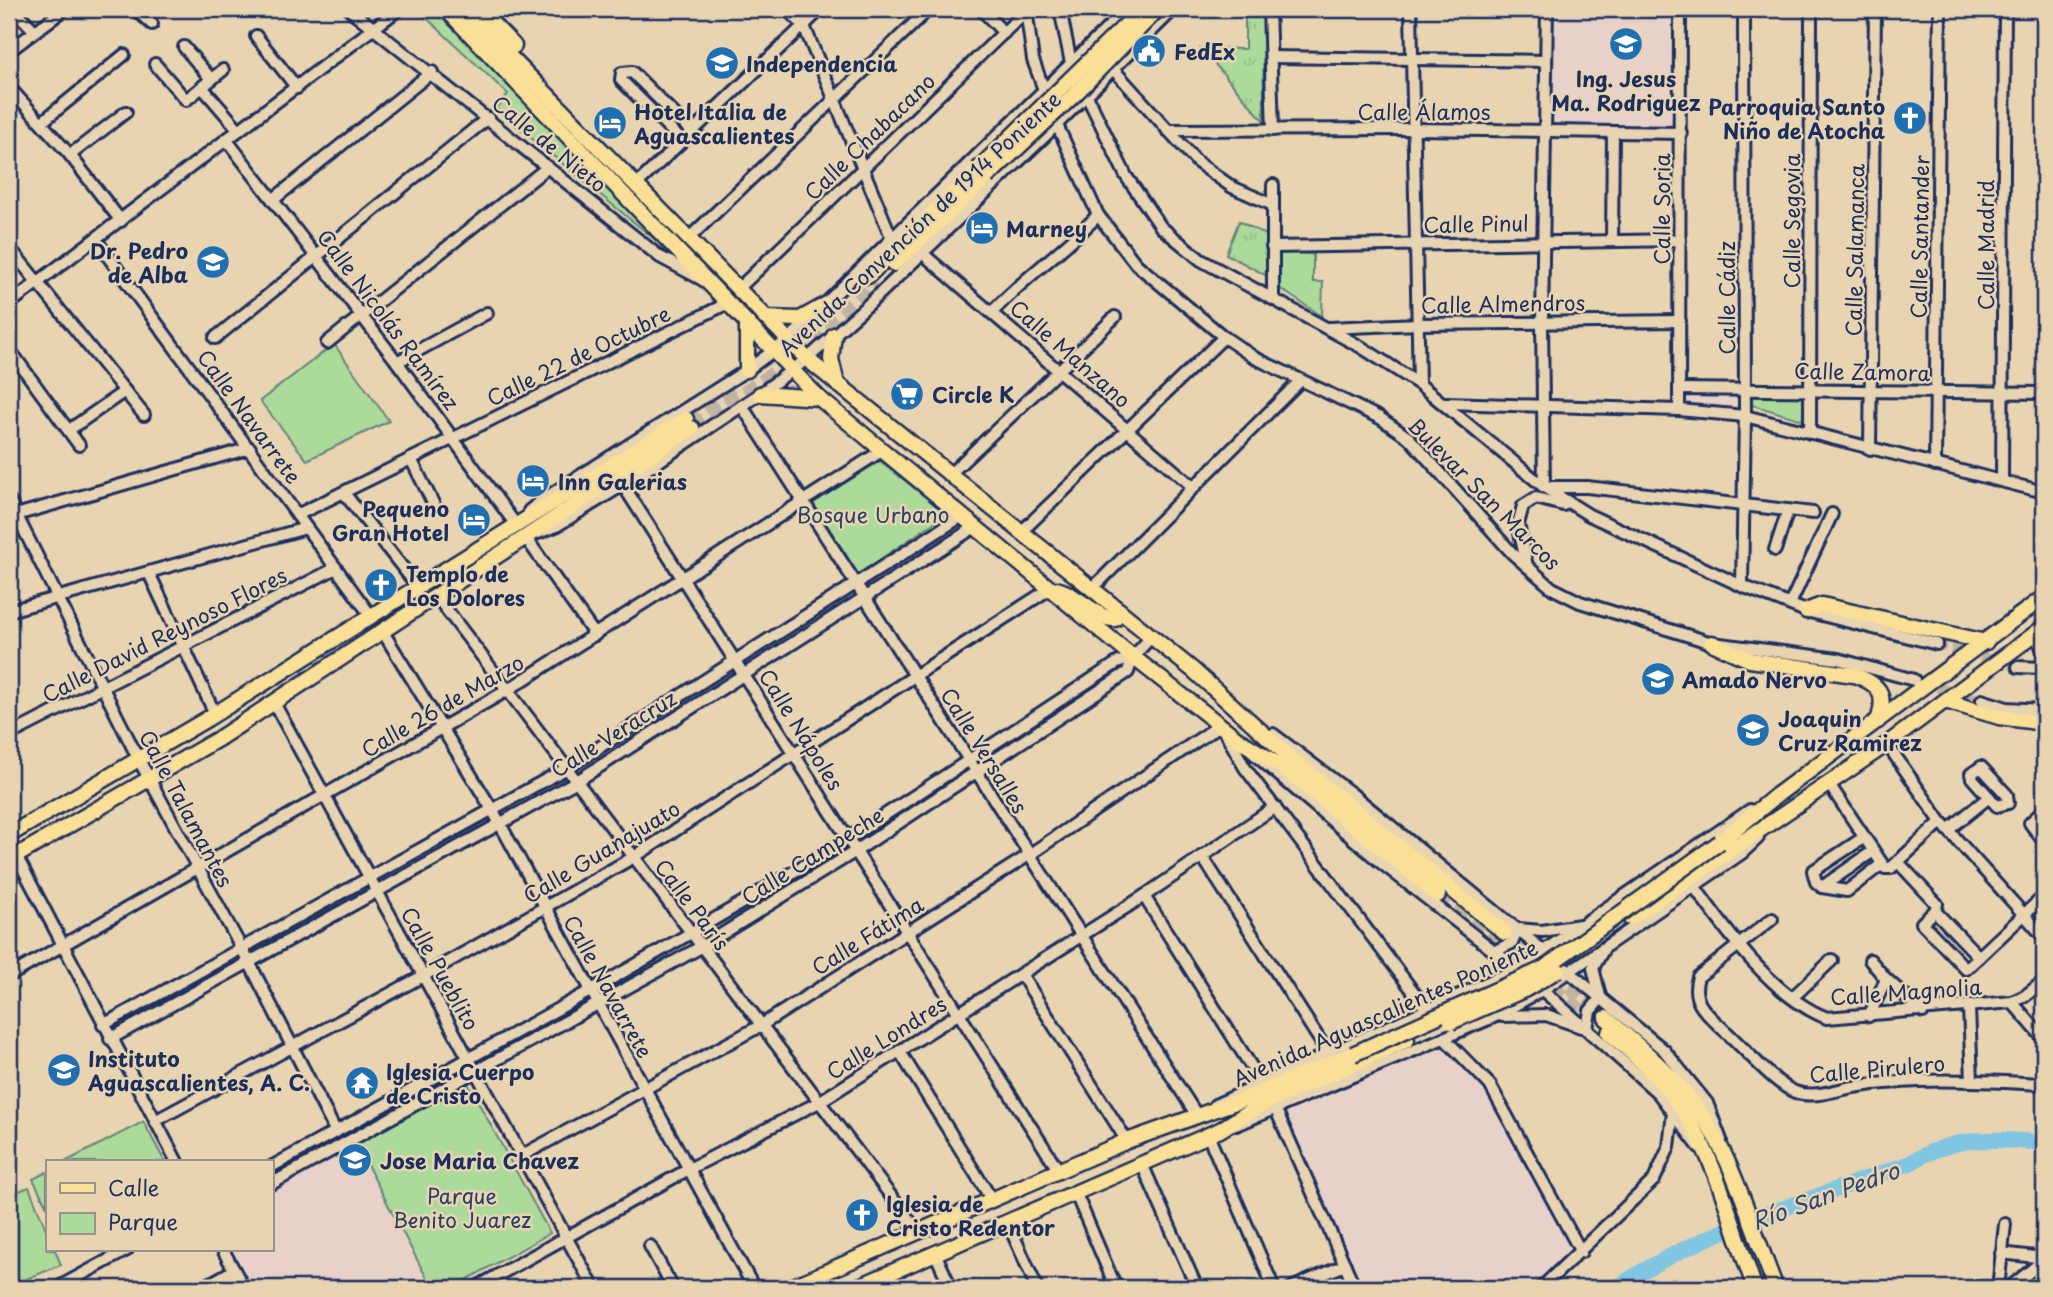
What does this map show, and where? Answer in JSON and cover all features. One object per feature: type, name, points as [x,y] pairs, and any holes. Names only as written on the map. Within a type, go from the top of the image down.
[{"type":"main road","points":[[446,9],[577,143],[790,372],[818,398],[1133,657],[1239,740],[1287,770],[1438,895]]},
{"type":"main road","points":[[463,9],[807,359],[1237,706],[1293,760],[1512,931]]},
{"type":"main road","points":[[478,9],[572,107],[594,140]]},
{"type":"main road","name":"Avenida Convención de 1914 Poniente","points":[[872,279],[983,173],[1142,9]]},
{"type":"main road","name":"Avenida Convención de 1914 Poniente","points":[[983,173],[1074,95],[1158,9]]},
{"type":"main road","points":[[765,318],[800,319],[825,306]]},
{"type":"main road","points":[[747,325],[750,346],[747,370]]},
{"type":"main road","points":[[834,335],[831,359],[837,384]]},
{"type":"main road","points":[[760,394],[818,398]]},
{"type":"main road","name":"Avenida Convención de 1914 Poniente","points":[[9,835],[215,714],[518,524],[689,423],[529,536],[274,703],[149,781],[12,858]]},
{"type":"main road","points":[[1051,588],[1076,596],[1105,619],[1115,619],[1120,611]]},
{"type":"main road","name":"Avenida Aguascalientes Poniente","points":[[789,1288],[1127,1141],[1261,1093],[1543,969],[1720,842],[1777,794],[2044,597]]},
{"type":"main road","points":[[1806,611],[1822,605],[1986,642]]},
{"type":"main road","points":[[2044,629],[2040,639],[2044,649]]},
{"type":"main road","name":"Avenida Aguascalientes Poniente","points":[[855,1288],[874,1285],[1214,1133],[1260,1105],[1526,989],[1887,744],[2044,629]]},
{"type":"main road","points":[[1712,643],[1750,660],[1854,675],[1871,681],[1878,686],[1883,699],[1878,721]]},
{"type":"main road","points":[[1945,701],[1999,717],[2044,723]]},
{"type":"main road","points":[[1597,1024],[1669,1092],[1686,1115],[1723,1197],[1755,1288]]},
{"type":"main road","points":[[1597,1024],[1655,1060],[1688,1096],[1728,1162],[1776,1288]]},
{"type":"street","points":[[13,9],[34,31]]},
{"type":"street","points":[[9,51],[65,9]]},
{"type":"street","points":[[135,9],[152,24]]},
{"type":"street","name":"Calle de Nieto","points":[[349,9],[432,72],[660,257],[705,281]]},
{"type":"street","points":[[9,304],[399,9]]},
{"type":"street","points":[[787,9],[804,26],[836,98],[891,239]]},
{"type":"street","points":[[637,184],[821,9]]},
{"type":"street","points":[[689,238],[929,9]]},
{"type":"street","points":[[981,9],[1004,33]]},
{"type":"street","name":"Bulevar San Marcos","points":[[1060,9],[1071,63],[1126,176],[1161,227],[1201,260],[1328,328],[1419,384],[1446,403],[1544,487],[1589,514],[1742,586],[1806,611],[1937,644]]},
{"type":"street","name":"Avenida Convención de 1914 Poniente","points":[[518,524],[545,498],[747,370],[788,340],[1127,9]]},
{"type":"street","name":"Avenida Convención de 1914 Poniente","points":[[529,536],[558,525],[623,485],[760,394],[807,359],[1087,97],[1174,9]]},
{"type":"street","points":[[1269,9],[1273,130]]},
{"type":"street","points":[[1411,9],[1419,384]]},
{"type":"street","points":[[1547,9],[1542,322],[1544,487],[1587,487],[1813,513]]},
{"type":"street","name":"Calle Soria","points":[[1679,410],[1680,9]]},
{"type":"street","name":"Calle Cádiz","points":[[1742,586],[1745,416],[1744,9]]},
{"type":"street","name":"Calle Segovia","points":[[1810,433],[1811,9]]},
{"type":"street","name":"Calle Salamanca","points":[[1870,449],[1875,9]]},
{"type":"street","name":"Calle Santander","points":[[1935,465],[1940,9]]},
{"type":"street","name":"Calle Madrid","points":[[2002,481],[2005,9]]},
{"type":"street","name":"Calle Chabacano","points":[[738,289],[1026,10]]},
{"type":"street","name":"Bulevar San Marcos","points":[[1026,10],[1033,61],[1057,125],[1098,215],[1129,256],[1152,280],[1224,337],[1278,372],[1380,418],[1409,438],[1527,568],[1552,588],[1580,602],[1712,643],[1838,659],[1914,680]]},
{"type":"street","points":[[1107,29],[1114,48],[1131,52]]},
{"type":"street","points":[[256,36],[297,88]]},
{"type":"street","points":[[184,47],[239,130]]},
{"type":"street","points":[[42,122],[124,55]]},
{"type":"street","points":[[1271,57],[1546,61]]},
{"type":"street","points":[[155,64],[184,100],[223,70]]},
{"type":"street","points":[[1114,70],[1197,162],[1232,187],[1273,205]]},
{"type":"street","points":[[274,199],[432,72]]},
{"type":"street","points":[[682,141],[621,80],[622,73],[632,72],[692,132]]},
{"type":"street","points":[[9,87],[70,155],[121,221]]},
{"type":"street","points":[[70,155],[126,112]]},
{"type":"street","points":[[1019,114],[1037,120],[1043,135],[1041,140]]},
{"type":"street","points":[[215,338],[488,118]]},
{"type":"street","name":"Calle Álamos","points":[[1167,130],[1415,129],[1681,133]]},
{"type":"street","points":[[1612,241],[1613,132]]},
{"type":"street","name":"Calle Nicolás Ramírez","points":[[226,139],[318,256],[518,524]]},
{"type":"street","points":[[327,343],[548,167]]},
{"type":"street","points":[[1273,185],[1273,298]]},
{"type":"street","points":[[993,312],[1021,281],[1067,247],[1098,215]]},
{"type":"street","name":"Calle Navarrete","points":[[96,240],[250,447],[371,616]]},
{"type":"street","name":"Calle Pinul","points":[[1272,247],[1680,240]]},
{"type":"street","points":[[9,247],[144,415]]},
{"type":"street","name":"Calle Manzano","points":[[922,253],[1192,486]]},
{"type":"street","name":"Calle 22 de Octubre","points":[[297,515],[726,304]]},
{"type":"street","points":[[397,362],[487,313]]},
{"type":"street","points":[[950,474],[1115,317]]},
{"type":"street","name":"Calle Almendros","points":[[1328,328],[1418,324],[1679,321]]},
{"type":"street","points":[[1021,532],[1224,337]]},
{"type":"street","points":[[9,349],[79,445]]},
{"type":"street","points":[[1092,589],[1192,486],[1300,381]]},
{"type":"street","name":"Calle Zamora","points":[[1679,389],[1810,388],[2044,393]]},
{"type":"street","points":[[69,430],[125,391]]},
{"type":"street","points":[[1446,403],[1679,410],[1745,416],[2044,492]]},
{"type":"street","name":"Calle Versalles","points":[[742,406],[1081,936],[1202,1112]]},
{"type":"street","points":[[13,516],[250,447]]},
{"type":"street","name":"Calle 26 de Marzo","points":[[9,976],[506,691],[883,450]]},
{"type":"street","points":[[411,459],[435,507]]},
{"type":"street","name":"Calle Nápoles","points":[[623,485],[1059,1171]]},
{"type":"street","points":[[344,493],[418,587]]},
{"type":"street","points":[[1527,568],[1517,524],[1523,506],[1536,498],[1545,498],[1589,514]]},
{"type":"street","name":"Calle Talamantes","points":[[9,499],[13,516],[58,597],[138,760],[249,962],[336,1132]]},
{"type":"street","points":[[1775,550],[1788,510]]},
{"type":"street","points":[[1790,604],[1832,514]]},
{"type":"street","name":"Calle Veracruz","points":[[103,1025],[493,811],[566,768],[962,516]]},
{"type":"street","name":"Calle Veracruz","points":[[110,1039],[577,781],[975,527]]},
{"type":"street","points":[[9,611],[306,528]]},
{"type":"street","points":[[529,536],[595,635]]},
{"type":"street","name":"Calle David Reynoso Flores","points":[[9,735],[336,568]]},
{"type":"street","points":[[149,573],[215,714]]},
{"type":"street","name":"Calle Guanajuato","points":[[155,1121],[423,976],[634,857],[794,751],[1051,588]]},
{"type":"street","name":"Calle París","points":[[437,597],[919,1233]]},
{"type":"street","name":"Calle Navarrete","points":[[383,632],[493,811],[754,1288]]},
{"type":"street","name":"Calle Campeche","points":[[273,1183],[701,947],[856,850],[1128,672],[1133,657],[1151,637]]},
{"type":"street","name":"Calle Campeche","points":[[273,1166],[591,992],[848,838],[1118,663],[1133,657]]},
{"type":"street","points":[[2018,667],[2044,668]]},
{"type":"street","points":[[1982,700],[2007,708],[2044,710]]},
{"type":"street","name":"Calle Pueblito","points":[[274,703],[594,1288]]},
{"type":"street","points":[[1221,726],[1245,768],[1428,1011]]},
{"type":"street","name":"Calle Fátima","points":[[521,1156],[760,1026],[1029,855],[1221,726]]},
{"type":"street","points":[[1239,740],[1269,769],[1379,861],[1542,990],[1597,1024]]},
{"type":"street","points":[[1887,744],[1945,826],[2044,937]]},
{"type":"street","points":[[1829,784],[1872,852],[1888,869],[1989,797]]},
{"type":"street","name":"Avenida Aguascalientes Poniente","points":[[1202,1112],[1261,1082],[1428,1011],[1517,969],[1703,841],[1777,794]]},
{"type":"street","name":"Calle Londres","points":[[475,1288],[689,1169],[819,1102],[1144,896],[1275,807]]},
{"type":"street","points":[[2044,810],[2030,823],[2044,842]]},
{"type":"street","name":"Avenida Aguascalientes Poniente","points":[[1214,1133],[1276,1110],[1496,1016],[1542,990],[1609,941],[1742,853],[1783,815]]},
{"type":"street","points":[[1863,838],[1813,871],[1812,876],[1822,887],[1847,891],[1882,864]]},
{"type":"street","points":[[9,842],[12,858],[176,1160]]},
{"type":"street","points":[[1822,887],[1872,852]]},
{"type":"street","points":[[1202,856],[1328,1053]]},
{"type":"street","points":[[1898,862],[1937,904],[1935,911],[1922,923],[1966,969],[2044,896]]},
{"type":"street","name":"Calle Magnolia","points":[[1694,886],[1737,947],[1810,1012],[1826,1018],[1923,1012],[2012,1002],[2025,996],[2044,981]]},
{"type":"street","points":[[1144,896],[1261,1082]]},
{"type":"street","points":[[1935,911],[1979,957]]},
{"type":"street","points":[[1737,947],[1772,919]]},
{"type":"street","points":[[1512,931],[1542,932],[1586,923],[1582,936],[1588,944],[1598,946],[1609,941]]},
{"type":"street","points":[[1495,951],[1512,943],[1512,931]]},
{"type":"street","points":[[1512,931],[1544,952],[1664,1050],[1707,1103],[1728,1162]]},
{"type":"street","points":[[1601,999],[1593,968],[1609,941]]},
{"type":"street","points":[[255,942],[261,955]]},
{"type":"street","name":"Calle Pirulero","points":[[1737,947],[1698,977],[1694,989],[1696,1000],[1709,1017],[1786,1088],[1809,1095],[1860,1086],[1972,1081],[2044,1084]]},
{"type":"street","points":[[1793,997],[1832,960]]},
{"type":"street","points":[[1870,960],[1886,979],[1923,1012]]},
{"type":"street","points":[[1021,974],[1127,1141]]},
{"type":"street","points":[[1868,1016],[1886,979]]},
{"type":"street","points":[[1457,998],[1467,1009],[1469,1027]]},
{"type":"street","points":[[1601,999],[1590,1011],[1597,1024],[1673,1112],[1707,1157]]},
{"type":"street","points":[[2012,1002],[2044,1039]]},
{"type":"street","points":[[1969,1008],[1972,1081]]},
{"type":"street","points":[[1496,1016],[1546,1015],[1597,1024]]},
{"type":"street","points":[[1444,1038],[1490,1085],[1581,1252]]},
{"type":"street","points":[[900,1052],[992,1200]]},
{"type":"street","points":[[1276,1110],[1355,1288]]},
{"type":"street","points":[[1541,1288],[1654,1180],[1669,1147],[1673,1112]]},
{"type":"street","points":[[1214,1133],[1274,1288]]},
{"type":"street","points":[[1142,1164],[1197,1288]]},
{"type":"street","points":[[1076,1194],[1116,1288]]},
{"type":"street","points":[[1008,1223],[1037,1288]]},
{"type":"street","points":[[1997,1288],[2005,1224]]},
{"type":"street","points":[[650,1246],[673,1288]]},
{"type":"street","points":[[57,1288],[123,1252]]},
{"type":"street","points":[[224,1252],[244,1288]]},
{"type":"street","points":[[2001,1253],[2044,1259]]},
{"type":"street","points":[[936,1255],[951,1288]]},
{"type":"street","points":[[2009,1288],[2044,1259]]},
{"type":"street","points":[[1291,1288],[1345,1265]]},
{"type":"street","points":[[202,1288],[234,1270]]},
{"type":"shaded area","points":[[1552,9],[1673,9],[1673,127],[1551,126]]},
{"type":"shaded area","points":[[1737,395],[1736,405],[1686,403],[1685,396]]},
{"type":"shaded area","points":[[1444,1038],[1478,1071],[1581,1252],[1541,1288],[1354,1288],[1276,1110]]},
{"type":"shaded area","points":[[357,1146],[432,1288],[253,1288],[233,1252],[273,1252],[273,1191]]},
{"type":"green space","points":[[417,9],[442,9],[670,252],[496,109],[508,94]]},
{"type":"green space","points":[[1245,9],[1263,9],[1264,121],[1201,48],[1245,49]]},
{"type":"green space","points":[[1239,221],[1266,235],[1267,276],[1226,254]]},
{"type":"green space","points":[[1278,252],[1313,254],[1313,282],[1323,282],[1322,316],[1279,288]]},
{"type":"green space","points":[[334,344],[389,421],[307,460],[260,401]]},
{"type":"green space","points":[[1749,395],[1804,395],[1803,420],[1749,404]]},
{"type":"green space","name":"Bosque Urbano","points":[[880,461],[947,514],[858,574],[813,503]]},
{"type":"green space","name":"Parque Benito Juarez","points":[[467,1082],[550,1233],[452,1288],[432,1288],[355,1142]]},
{"type":"green space","points":[[143,1122],[164,1160],[69,1160]]},
{"type":"green space","points":[[46,1172],[46,1205],[33,1179]]},
{"type":"green space","points":[[29,1187],[46,1230],[46,1252],[56,1252],[61,1265],[9,1286],[9,1195]]},
{"type":"waterway","name":"Río San Pedro","points":[[1616,1288],[1650,1267],[1721,1232],[1910,1163],[1943,1147],[1991,1140],[2044,1143]]},
{"type":"tunnel","points":[[692,428],[784,366],[875,282]]},
{"type":"tunnel","points":[[686,419],[737,387]]},
{"type":"tunnel","points":[[1937,644],[2018,667]]},
{"type":"tunnel","points":[[1923,683],[1982,700]]},
{"type":"tunnel","points":[[1438,895],[1599,1025]]},
{"type":"tunnel","points":[[1505,933],[1606,1018]]},
{"type":"place","name":"Ing. Jesus Ma. Rodriguez","points":[[1626,44]]},
{"type":"place","name":"FedEx","points":[[1149,51]]},
{"type":"place","name":"Independencia","points":[[722,63]]},
{"type":"place","name":"Parroquia Santo Niño de Atocha","points":[[1910,118]]},
{"type":"place","name":"Hotel Italia de Aguascalientes","points":[[610,123]]},
{"type":"place","name":"Marney","points":[[982,228]]},
{"type":"place","name":"Dr. Pedro de Alba","points":[[213,262]]},
{"type":"place","name":"Circle K","points":[[907,394]]},
{"type":"place","name":"Inn Galerias","points":[[533,481]]},
{"type":"place","name":"Pequeno Gran Hotel","points":[[474,520]]},
{"type":"place","name":"Templo de Los Dolores","points":[[381,585]]},
{"type":"place","name":"Amado Nervo","points":[[1658,679]]},
{"type":"place","name":"Joaquin Cruz Ramirez","points":[[1753,730]]},
{"type":"place","name":"Instituto Aguascalientes, A. C.","points":[[64,1070]]},
{"type":"place","name":"Iglesia Cuerpo de Cristo","points":[[362,1083]]},
{"type":"place","name":"Jose Maria Chavez","points":[[355,1160]]},
{"type":"place","name":"Iglesia de Cristo Redentor","points":[[862,1215]]}]
